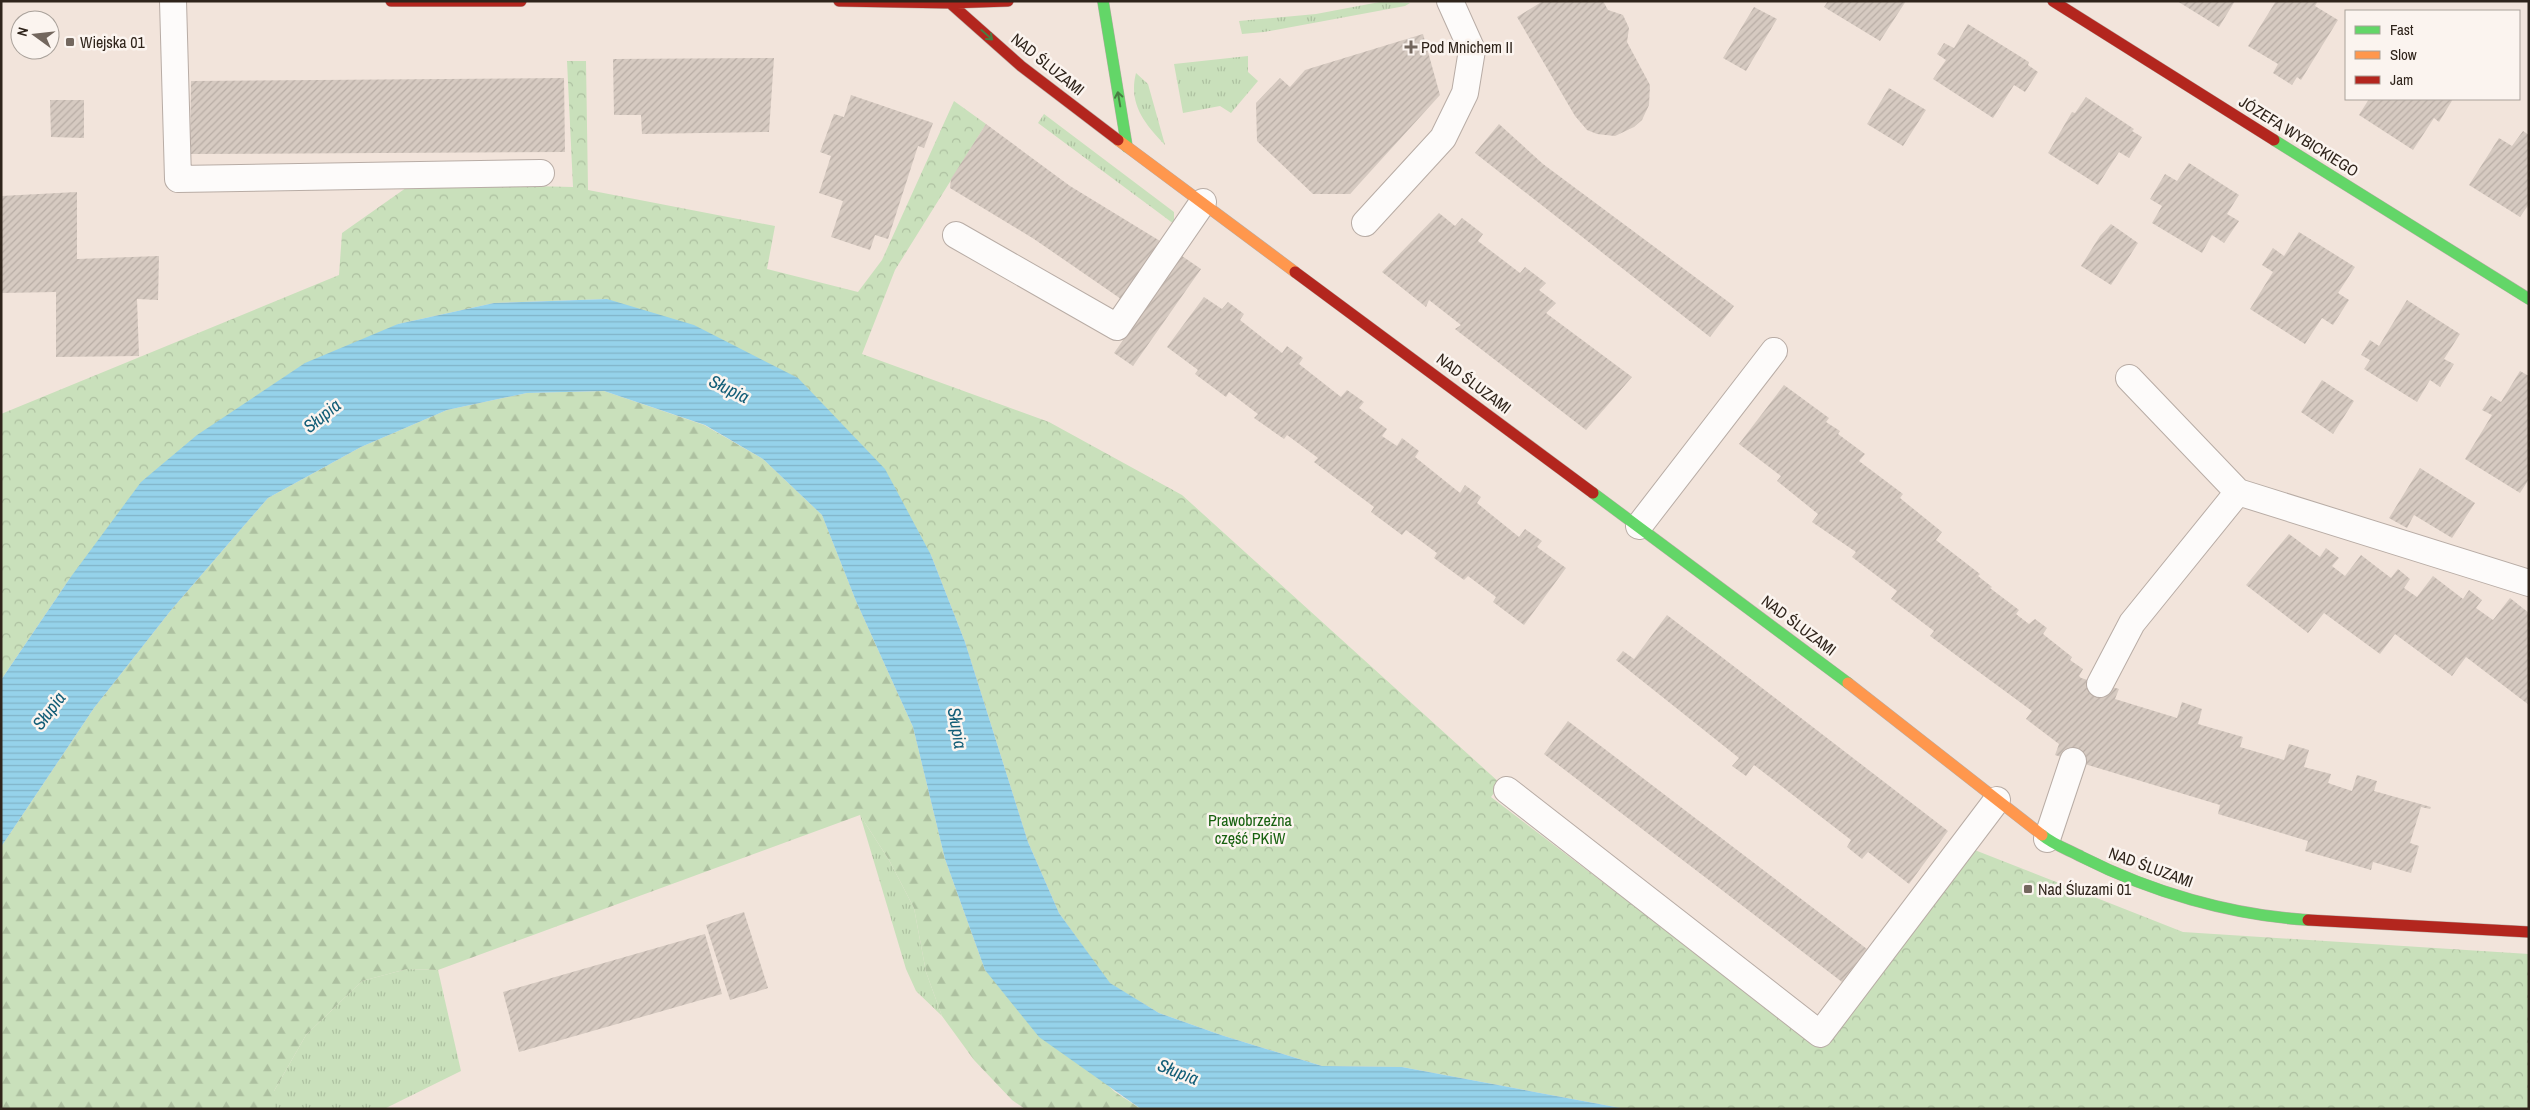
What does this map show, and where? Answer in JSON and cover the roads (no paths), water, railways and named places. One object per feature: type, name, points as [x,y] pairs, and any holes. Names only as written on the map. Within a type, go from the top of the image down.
[{"type":"street","points":[[391,1],[521,1]]},
{"type":"street","points":[[839,1],[950,3],[1008,1]]},
{"type":"street","points":[[1103,1],[1127,147]]},
{"type":"street","name":"JÓZEFA WYBICKIEGO","points":[[2053,1],[2529,299]]},
{"type":"street","name":"NAD ŚLUZAMI","points":[[950,3],[1021,66],[1127,147],[1810,653],[2047,839],[2119,876],[2192,900],[2280,918],[2529,932]]},
{"type":"lane","points":[[173,1],[178,180],[541,173]]},
{"type":"lane","points":[[1365,223],[1443,138],[1465,93],[1472,50],[1450,1]]},
{"type":"lane","points":[[956,235],[1116,327],[1203,202]]},
{"type":"lane","points":[[1639,526],[1774,351]]},
{"type":"lane","points":[[2129,378],[2238,492],[2529,583]]},
{"type":"lane","points":[[2100,684],[2132,623],[2238,492]]},
{"type":"lane","points":[[2047,839],[2073,761]]},
{"type":"lane","points":[[1507,790],[1820,1034],[1997,800]]},
{"type":"water","name":"Słupia","points":[[607,299],[694,325],[798,378],[885,469],[931,555],[965,642],[1028,842],[1059,913],[1110,983],[1159,1013],[1221,1035],[1322,1066],[1402,1067],[1626,1109],[1141,1109],[1039,1037],[985,970],[945,859],[913,727],[856,601],[822,515],[763,459],[705,425],[604,391],[527,393],[447,410],[361,447],[268,498],[172,609],[94,708],[1,847],[1,680],[70,578],[141,482],[197,435],[305,363],[398,324],[494,303]]},
{"type":"place","name":"Wiejska 01","points":[[70,42]]},
{"type":"place","name":"Pod Mnichem II","points":[[1411,47]]},
{"type":"place","name":"Nad Śluzami 01","points":[[2028,889]]},
{"type":"park label","name":"Prawobrzeżna część PKiW","points":[[1250,829]]}]
